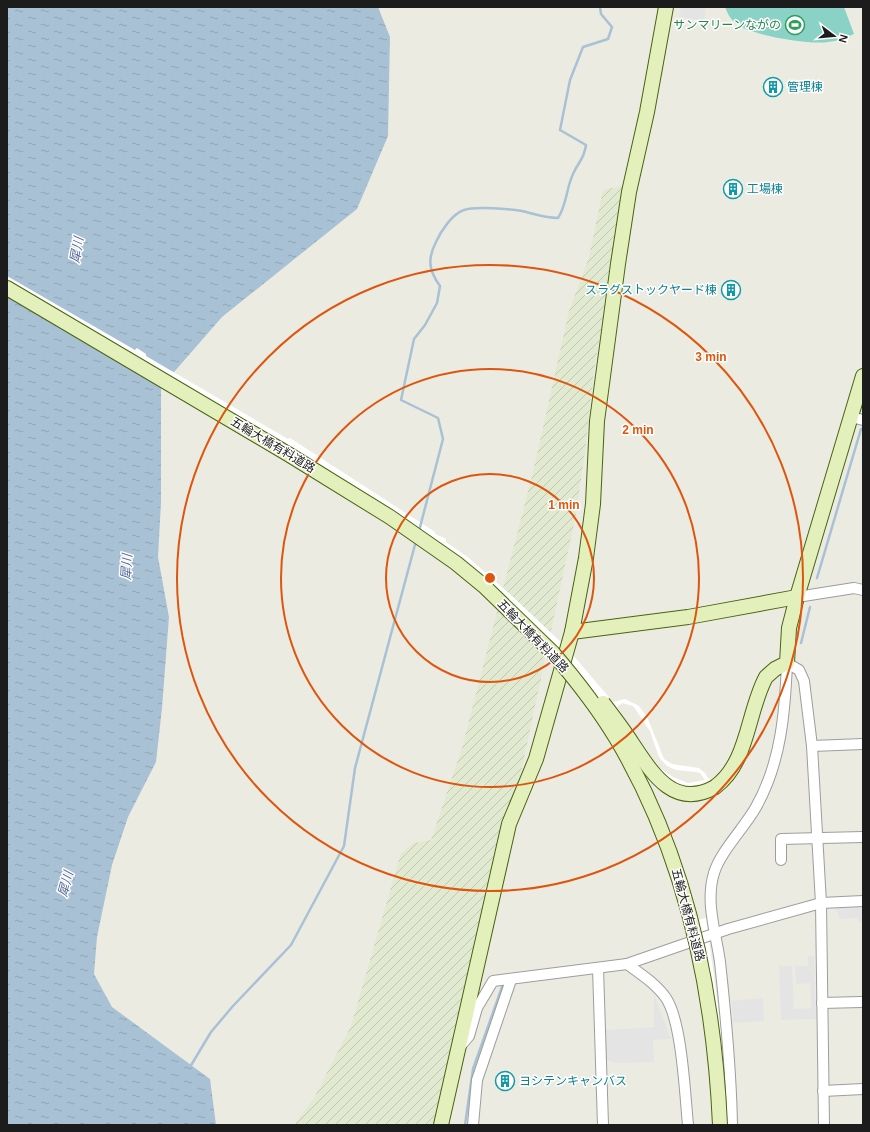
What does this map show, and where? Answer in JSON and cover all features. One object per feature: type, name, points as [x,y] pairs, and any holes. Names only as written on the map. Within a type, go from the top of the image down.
[{"type":"street","points":[[441,1125],[509,824],[536,759],[572,632],[586,558],[593,504],[597,421],[618,264],[629,192],[647,112],[666,7]]},
{"type":"street","name":"五輪大橋有料道路","points":[[7,288],[288,454],[390,517],[456,563],[484,586],[553,653],[596,708],[630,763],[651,805],[678,874],[689,909],[705,985],[716,1065],[720,1125]]},
{"type":"street","points":[[732,1125],[731,1066],[711,908],[711,890],[714,872],[719,860],[757,806],[765,787],[783,725],[789,628],[797,597],[857,418],[863,376]]},
{"type":"street","points":[[572,632],[688,617],[854,588],[863,590]]},
{"type":"street","points":[[553,653],[600,698],[653,774],[667,786],[684,794],[694,795],[703,794],[715,787],[727,777],[737,761],[766,677],[775,669],[787,663]]},
{"type":"street","points":[[787,663],[799,670],[804,681],[812,746],[821,903],[824,1125]]},
{"type":"street","points":[[812,746],[863,744]]},
{"type":"street","points":[[781,860],[781,839],[863,837]]},
{"type":"street","points":[[457,1051],[469,1036],[477,1008],[493,981],[511,980],[627,964],[715,934],[821,903],[863,901]]},
{"type":"street","points":[[627,964],[653,984],[666,999],[676,1021],[688,1125]]},
{"type":"street","points":[[598,968],[602,1125]]},
{"type":"street","points":[[473,1125],[477,1080],[511,980]]},
{"type":"street","points":[[822,1003],[861,1002]]},
{"type":"street","points":[[823,1091],[863,1089]]},
{"type":"green space","points":[[626,185],[594,371],[576,514],[520,777],[478,941],[436,1125],[294,1125],[314,1098],[351,1026],[401,853],[414,843],[431,840],[462,748],[534,468],[569,311],[589,257],[603,190]]},
{"type":"shaded area","points":[[681,7],[706,7],[704,21],[679,17]]},
{"type":"shaded area","name":"サンマリーンながの","points":[[725,7],[844,7],[854,34],[838,40],[819,43],[780,38],[742,27],[735,23]]},
{"type":"shaded area","points":[[863,903],[863,922],[860,922],[857,918],[840,919],[834,904]]},
{"type":"shaded area","points":[[808,956],[814,956],[816,1019],[781,1020],[779,966],[792,966],[794,1009],[811,1008],[810,983],[796,984],[795,966],[808,966]]},
{"type":"shaded area","points":[[654,994],[671,1039],[653,1040],[654,1062],[617,1063],[605,1060],[605,1030],[654,1027]]},
{"type":"shaded area","points":[[763,998],[764,1021],[733,1023],[732,1001]]},
{"type":"water","name":"犀川","points":[[7,7],[378,7],[390,37],[388,136],[357,209],[222,317],[161,387],[161,502],[158,557],[169,617],[156,762],[128,817],[112,865],[97,937],[94,974],[112,1007],[210,1079],[216,1125],[7,1125]]},
{"type":"pier","points":[[7,276],[135,350],[137,348],[146,354],[146,356],[288,439],[290,438],[435,532],[435,534],[446,539],[446,542],[469,558],[566,647],[613,702],[625,699],[639,706],[648,719],[664,759],[672,764],[699,768],[705,773],[708,778],[706,779],[709,778],[718,792],[669,794],[660,789],[643,771],[641,771],[682,865],[698,920],[706,918],[727,1073],[730,1125],[714,1125],[709,1052],[694,953],[661,842],[627,771],[608,739],[563,675],[518,624],[467,578],[394,525],[7,295]],"holes":[[[622,703],[633,706],[650,731],[659,757],[667,766],[676,770],[700,773],[705,780],[688,783],[673,777],[658,767],[617,707]]]},
{"type":"waterway","points":[[419,531],[443,439],[438,418],[401,400],[414,339],[425,325],[437,303],[440,286],[433,275],[430,265],[433,248],[447,223],[455,215],[464,210],[484,208],[509,209],[544,217],[558,218],[561,213],[571,180],[582,158],[586,145],[560,130],[570,80],[583,47],[608,39],[612,27],[601,14],[600,7]]},
{"type":"waterway","points":[[817,578],[861,429]]},
{"type":"waterway","points":[[190,1067],[211,1032],[233,1006],[291,945],[344,846],[355,768],[416,541]]},
{"type":"waterway","points":[[801,643],[810,607]]},
{"type":"waterway","points":[[465,1125],[473,1069],[502,987]]},
{"type":"place","name":"サンマリーンながの","points":[[795,25]]},
{"type":"place","name":"管理棟","points":[[773,87]]},
{"type":"place","name":"工場棟","points":[[733,189]]},
{"type":"place","name":"スラグストックヤード棟","points":[[731,290]]},
{"type":"place","name":"ヨシテンキャンバス","points":[[505,1081]]}]
